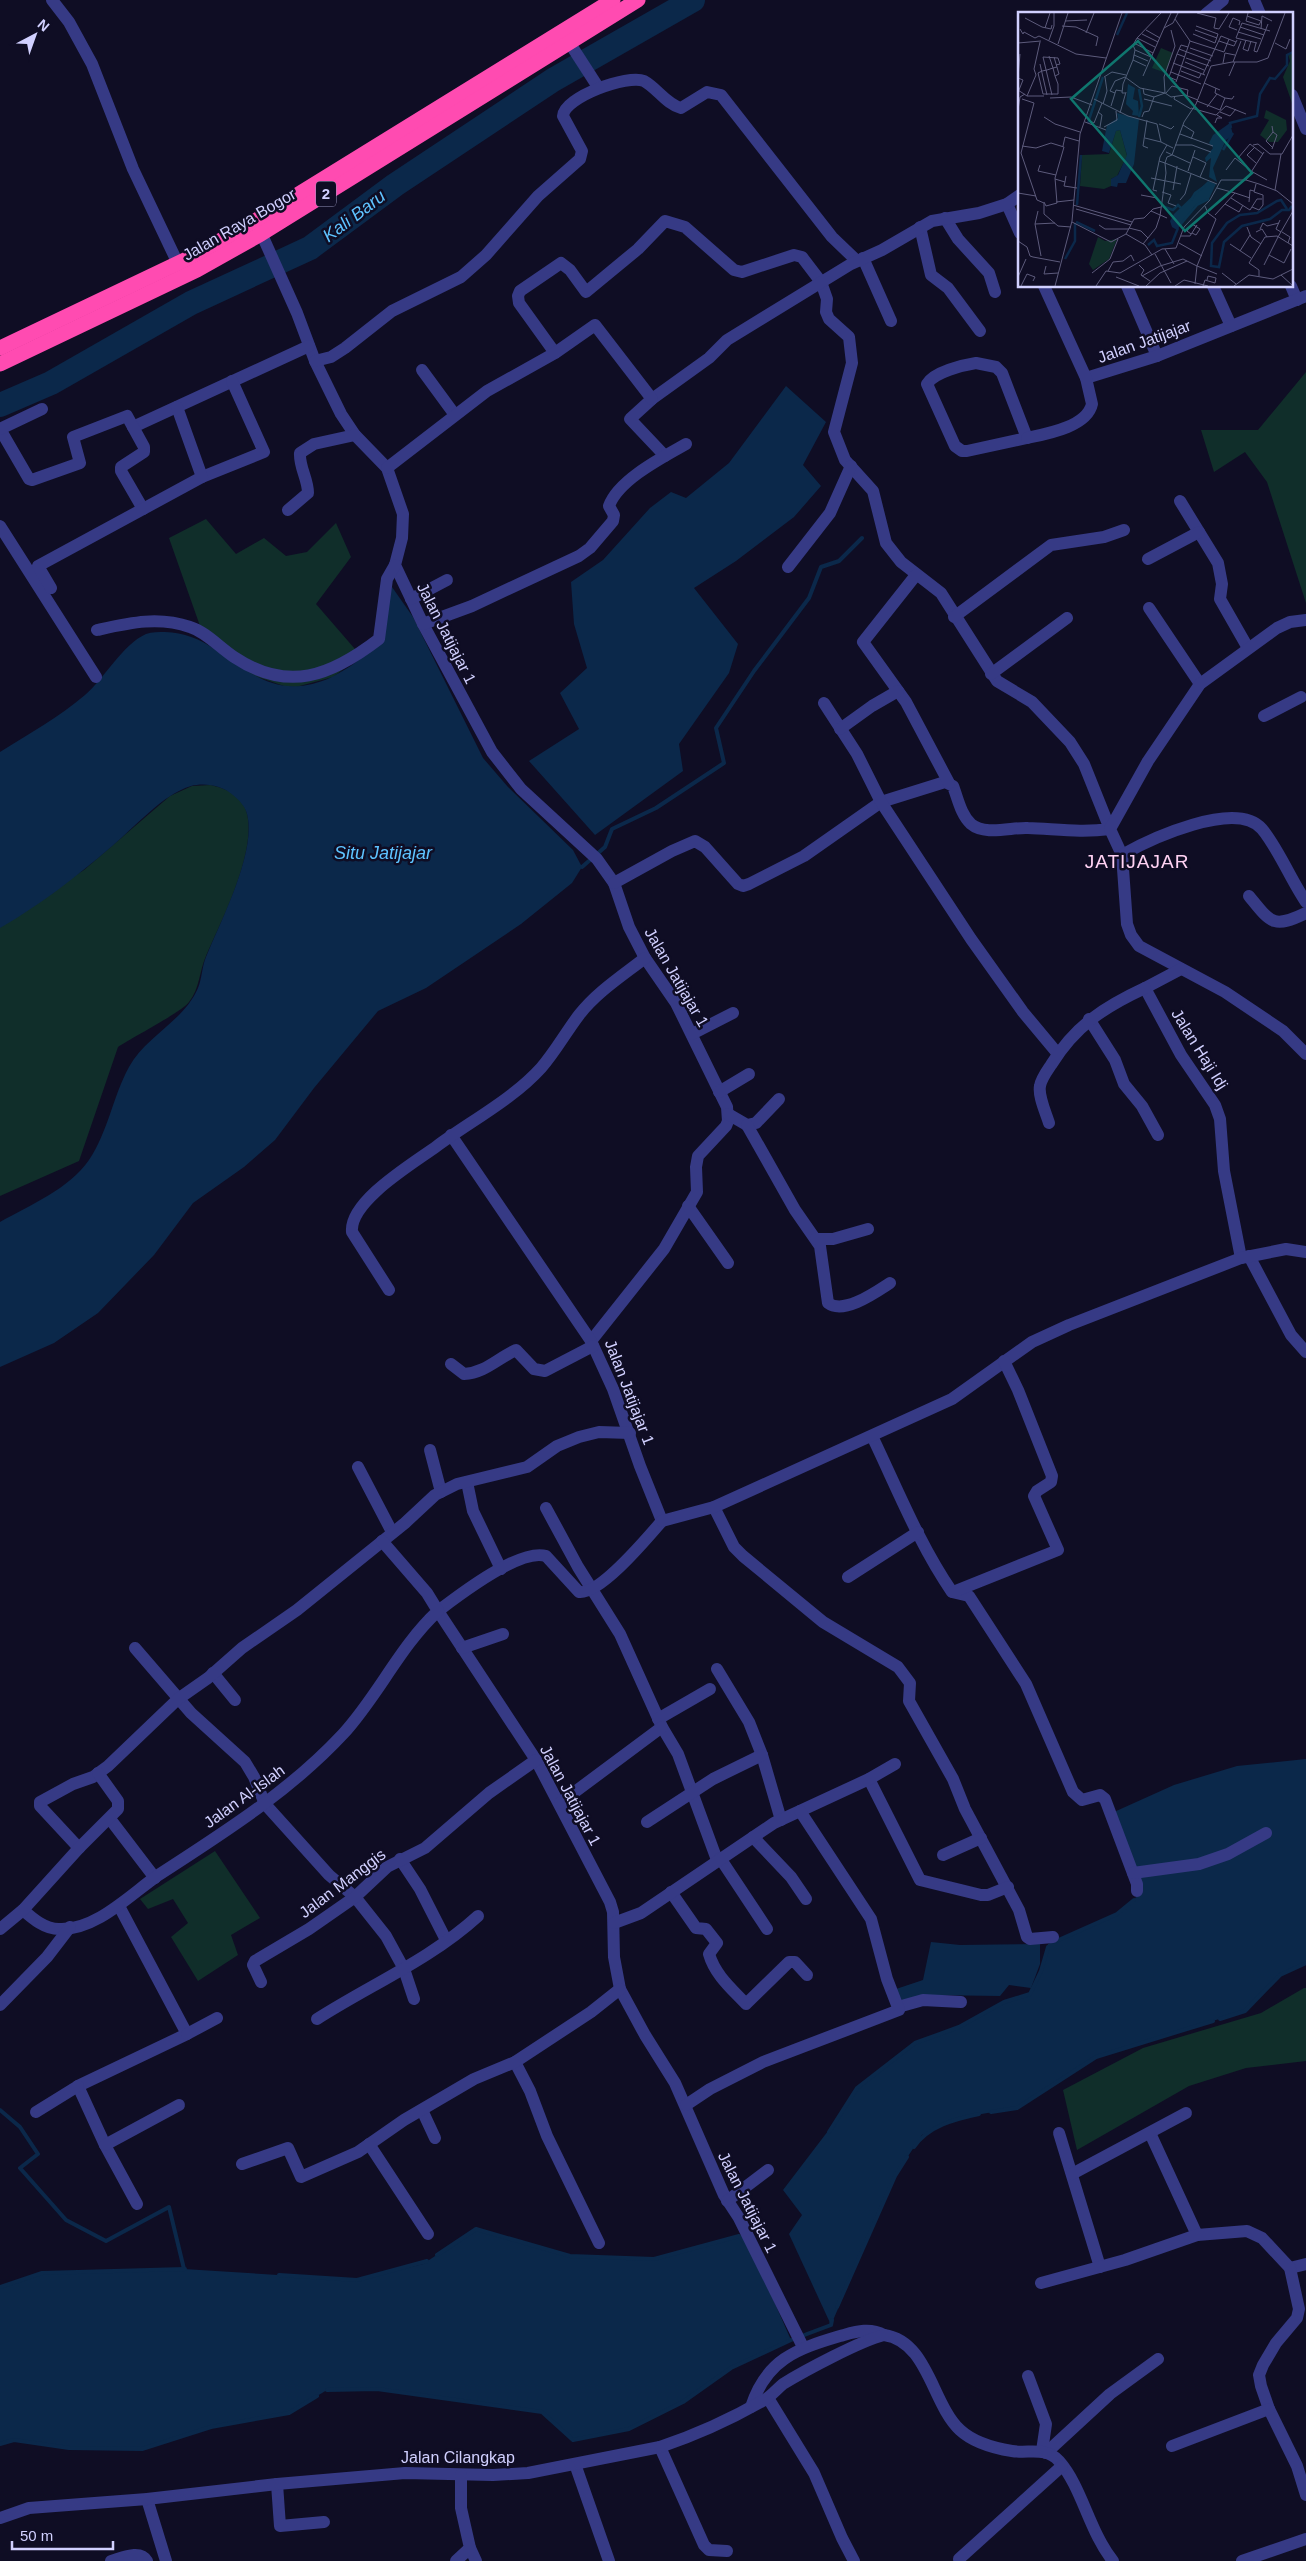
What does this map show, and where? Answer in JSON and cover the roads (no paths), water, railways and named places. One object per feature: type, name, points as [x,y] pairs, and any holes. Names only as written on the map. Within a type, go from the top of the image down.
[{"type":"highway","name":"Jalan Raya Bogor","points":[[258,228],[613,0]]},
{"type":"highway","name":"Jalan Raya Bogor","points":[[0,364],[258,228],[573,48],[638,0]]},
{"type":"highway","name":"Jalan Raya Bogor","points":[[0,348],[181,270]]},
{"type":"street","points":[[52,0],[69,22],[92,64],[133,169],[181,270]]},
{"type":"street","points":[[1208,12],[1223,0]]},
{"type":"street","points":[[1254,0],[1259,12]]},
{"type":"street","points":[[573,48],[597,86]]},
{"type":"street","points":[[315,361],[330,357],[345,348],[392,311],[461,277],[486,255],[538,196],[580,159],[582,151],[566,122],[564,111],[597,86],[636,79],[644,82],[681,108],[707,92],[721,95],[832,237],[860,260],[891,321]]},
{"type":"street","points":[[1294,99],[1306,128]]},
{"type":"street","points":[[665,456],[630,419],[652,399],[690,373],[727,340],[821,282],[836,276],[860,260],[920,227],[946,218],[979,213],[1006,204],[1018,196]]},
{"type":"street","points":[[1006,204],[1018,229]]},
{"type":"street","points":[[946,218],[958,239],[989,273],[995,292]]},
{"type":"street","points":[[555,353],[519,303],[518,296],[520,291],[561,263],[570,270],[586,292],[638,249],[665,221],[685,228],[734,270],[742,272],[794,255],[802,257],[821,282],[827,299],[826,312],[829,319],[846,332],[851,349],[849,376],[834,432],[840,451],[873,491],[886,543],[901,562],[916,576],[941,593],[954,618],[992,674],[1003,686],[1032,702],[1070,742],[1084,764],[1122,855],[1125,911],[1131,935],[1141,948],[1225,992],[1270,1021],[1306,1054]]},
{"type":"street","points":[[920,227],[931,275],[948,288],[980,331]]},
{"type":"street","points":[[97,630],[142,621],[189,626],[200,631],[249,667],[291,678],[341,665],[378,639],[387,578],[395,565],[402,538],[403,514],[387,468],[355,435],[341,414],[315,361],[284,284],[258,228]]},
{"type":"street","name":"Jalan Jatijajar","points":[[1045,288],[1086,378],[1157,356],[1302,298]]},
{"type":"street","points":[[1128,288],[1157,356]]},
{"type":"street","points":[[1214,288],[1231,326]]},
{"type":"street","points":[[1293,288],[1302,298]]},
{"type":"street","points":[[387,468],[488,391],[555,353],[595,324],[652,399]]},
{"type":"street","points":[[133,427],[309,346]]},
{"type":"street","points":[[1027,438],[1002,373],[996,367],[976,363],[961,365],[928,382],[928,390],[954,446],[962,451],[1027,438],[1064,429],[1086,416],[1092,404],[1086,378]]},
{"type":"street","points":[[422,370],[455,415]]},
{"type":"street","points":[[51,588],[38,566],[202,478],[264,452],[232,381]]},
{"type":"street","points":[[177,407],[202,478]]},
{"type":"street","points":[[42,409],[0,429],[29,479],[32,480],[80,463],[72,440],[75,436],[127,416],[144,447],[144,452],[121,467],[122,475],[143,509]]},
{"type":"street","points":[[288,510],[308,493],[300,461],[300,453],[314,444],[355,435]]},
{"type":"street","points":[[423,624],[472,606],[590,548],[613,521],[614,515],[609,506],[610,502],[624,486],[665,456],[686,444]]},
{"type":"street","points":[[788,567],[830,513],[852,466]]},
{"type":"street","points":[[1180,501],[1218,563],[1222,584],[1221,602],[1248,648]]},
{"type":"street","points":[[0,526],[96,678]]},
{"type":"street","points":[[954,618],[1051,545],[1104,537],[1124,530]]},
{"type":"street","points":[[1148,559],[1199,532]]},
{"type":"street","name":"Jalan Jatijajar 1","points":[[395,565],[423,624],[492,752],[521,789],[594,856],[614,883],[629,927],[645,958],[676,1003],[728,1114],[726,1126],[698,1156],[696,1167],[698,1192],[664,1249],[592,1344],[614,1389],[640,1466],[662,1521]]},
{"type":"street","points":[[916,576],[863,642],[898,691],[936,753],[949,782],[954,786],[961,810],[972,825],[979,829],[1028,828],[1085,832],[1110,829]]},
{"type":"street","points":[[411,599],[447,580]]},
{"type":"street","points":[[1149,608],[1200,684]]},
{"type":"street","points":[[992,674],[1067,618]]},
{"type":"street","points":[[1110,829],[1148,761],[1200,684],[1248,648],[1290,622],[1306,620]]},
{"type":"street","points":[[840,729],[872,706],[898,691]]},
{"type":"street","points":[[1264,716],[1304,699]]},
{"type":"street","points":[[824,703],[857,754],[881,802],[971,939],[1023,1012],[1058,1054]]},
{"type":"street","points":[[614,883],[672,851],[695,841],[705,847],[738,884],[743,886],[804,856],[881,802],[936,784],[949,782]]},
{"type":"street","points":[[1122,855],[1152,839],[1186,828],[1227,817],[1245,818],[1262,829],[1306,902]]},
{"type":"street","points":[[1249,896],[1270,921],[1276,923],[1286,922],[1306,913]]},
{"type":"street","points":[[389,1290],[352,1232],[353,1222],[376,1191],[504,1098],[540,1069],[580,1014],[599,993],[645,958]]},
{"type":"street","points":[[1049,1123],[1040,1090],[1040,1083],[1058,1054],[1089,1019],[1118,1000],[1181,969]]},
{"type":"street","name":"Jalan Haji Idj","points":[[1145,988],[1181,1056],[1215,1105],[1220,1118],[1224,1171],[1245,1257],[1290,1335],[1306,1352]]},
{"type":"street","points":[[692,1034],[733,1013]]},
{"type":"street","points":[[1089,1019],[1115,1060],[1124,1084],[1142,1106],[1158,1135]]},
{"type":"street","points":[[719,1092],[748,1074]]},
{"type":"street","points":[[747,1125],[756,1123],[779,1099]]},
{"type":"street","points":[[728,1114],[747,1125],[795,1210],[820,1246],[826,1296],[832,1306],[842,1306],[858,1301],[890,1283]]},
{"type":"street","points":[[451,1135],[592,1344],[545,1371],[534,1369],[516,1350],[503,1356],[495,1363],[470,1374],[464,1374],[451,1364]]},
{"type":"street","points":[[688,1206],[728,1263]]},
{"type":"street","points":[[816,1239],[834,1239],[868,1230]]},
{"type":"street","points":[[438,1611],[501,1569],[532,1554],[540,1554],[551,1560],[577,1591],[584,1593],[592,1590],[627,1559],[662,1521],[714,1507],[760,1484],[872,1436],[952,1398],[1032,1342],[1069,1325],[1245,1257],[1286,1250],[1306,1252]]},
{"type":"street","points":[[952,1592],[1056,1552],[1059,1547],[1034,1496],[1037,1491],[1051,1482],[1052,1476],[1004,1361]]},
{"type":"street","points":[[79,1848],[40,1806],[40,1802],[73,1784],[84,1782],[98,1773],[178,1699],[213,1674],[242,1648],[297,1610],[441,1492],[467,1482],[527,1467],[557,1446],[579,1437],[599,1432],[630,1433]]},
{"type":"street","points":[[872,1436],[918,1532],[952,1592],[969,1596],[1026,1684],[1073,1792],[1082,1800],[1103,1796],[1134,1873],[1137,1891]]},
{"type":"street","points":[[430,1450],[441,1492]]},
{"type":"street","name":"Jalan Jatijajar 1","points":[[358,1467],[387,1537],[427,1593],[536,1760],[560,1803],[610,1902],[614,1923],[614,1957],[620,1989],[686,2105],[707,2159],[727,2201],[739,2218],[802,2345]]},
{"type":"street","points":[[467,1482],[473,1511],[501,1569]]},
{"type":"street","points":[[714,1507],[730,1539],[743,1556],[823,1622],[898,1667],[910,1683],[909,1701],[953,1779],[965,1809],[1008,1887],[1029,1939],[1053,1937]]},
{"type":"street","points":[[546,1508],[592,1590],[620,1634],[660,1723],[678,1754],[690,1793],[719,1858],[767,1928]]},
{"type":"street","points":[[848,1577],[918,1532]]},
{"type":"street","name":"Jalan Al-Islah","points":[[23,1910],[43,1925],[59,1929],[70,1928],[91,1921],[119,1906],[155,1878],[265,1804],[291,1784],[344,1733],[384,1682],[422,1626],[438,1611]]},
{"type":"street","points":[[462,1648],[503,1634]]},
{"type":"street","points":[[135,1648],[178,1699],[245,1762],[254,1776],[265,1804],[329,1875],[355,1896],[386,1936],[404,1969],[414,1999]]},
{"type":"street","points":[[717,1669],[744,1711],[762,1755],[781,1820]]},
{"type":"street","points":[[213,1674],[235,1700]]},
{"type":"street","points":[[560,1803],[660,1723],[710,1689]]},
{"type":"street","points":[[647,1822],[713,1779],[762,1755]]},
{"type":"street","name":"Jalan Manggis","points":[[261,1982],[253,1965],[255,1961],[309,1929],[355,1896],[387,1867],[425,1848],[489,1793],[536,1760]]},
{"type":"street","points":[[614,1923],[641,1913],[719,1858],[781,1820],[869,1779],[895,1764]]},
{"type":"street","points":[[1,1926],[23,1910],[79,1848],[118,1810],[118,1801],[98,1773]]},
{"type":"street","points":[[869,1779],[920,1880],[981,1895],[988,1895],[1008,1887]]},
{"type":"street","points":[[800,1811],[871,1919],[887,1979],[898,2007]]},
{"type":"street","points":[[110,1819],[155,1878]]},
{"type":"street","points":[[1134,1873],[1199,1864],[1228,1854],[1266,1833]]},
{"type":"street","points":[[753,1837],[791,1877],[806,1899]]},
{"type":"street","points":[[943,1854],[981,1838]]},
{"type":"street","points":[[400,1859],[420,1889],[446,1940]]},
{"type":"street","points":[[671,1892],[696,1928],[706,1929],[717,1943],[709,1954],[712,1961],[721,1979],[746,2004],[789,1962],[795,1962],[807,1975]]},
{"type":"street","points":[[119,1906],[187,2034]]},
{"type":"street","points":[[317,2019],[356,1994],[404,1969],[478,1916]]},
{"type":"street","points":[[0,2005],[47,1957],[70,1928]]},
{"type":"street","points":[[242,2164],[288,2148],[301,2177],[358,2152],[474,2079],[514,2062],[583,2017],[620,1989]]},
{"type":"street","points":[[686,2105],[710,2089],[763,2062],[897,2011],[898,2007],[923,2000],[961,2002]]},
{"type":"street","points":[[36,2112],[78,2086],[217,2018]]},
{"type":"street","points":[[514,2062],[530,2091],[547,2136],[599,2243]]},
{"type":"street","points":[[78,2086],[105,2145],[137,2204]]},
{"type":"street","points":[[105,2145],[179,2105]]},
{"type":"street","points":[[422,2110],[435,2138]]},
{"type":"street","points":[[1072,2174],[1186,2113]]},
{"type":"street","points":[[1059,2133],[1100,2267]]},
{"type":"street","points":[[1150,2133],[1197,2235]]},
{"type":"street","points":[[369,2144],[428,2234]]},
{"type":"street","points":[[727,2201],[768,2170]]},
{"type":"street","points":[[1041,2283],[1100,2267],[1197,2235],[1230,2231],[1256,2233],[1290,2268],[1299,2314],[1276,2343],[1259,2375],[1269,2409],[1297,2466],[1306,2495]]},
{"type":"street","points":[[1290,2268],[1306,2264]]},
{"type":"street","points":[[751,2406],[772,2369],[802,2345],[858,2331],[870,2330],[887,2336],[905,2344],[922,2365],[946,2412],[958,2428],[973,2442],[1013,2452],[1044,2452],[1057,2458],[1100,2544],[1112,2561]]},
{"type":"street","name":"Jalan Cilangkap","points":[[0,2518],[29,2508],[147,2499],[405,2472],[461,2475],[528,2473],[660,2447],[680,2440],[768,2398],[783,2385],[812,2368],[887,2336]]},
{"type":"street","points":[[1044,2452],[1110,2394],[1158,2359]]},
{"type":"street","points":[[1028,2376],[1046,2424],[1044,2452]]},
{"type":"street","points":[[768,2398],[814,2473],[854,2561]]},
{"type":"street","points":[[1172,2446],[1269,2409]]},
{"type":"street","points":[[660,2447],[704,2545],[709,2550],[727,2551]]},
{"type":"street","points":[[575,2464],[609,2561]]},
{"type":"street","points":[[959,2559],[1062,2466]]},
{"type":"street","points":[[461,2475],[462,2508],[470,2548],[476,2561]]},
{"type":"street","points":[[277,2484],[280,2526],[324,2522]]},
{"type":"street","points":[[147,2499],[166,2561]]},
{"type":"street","points":[[1242,2561],[1306,2539]]},
{"type":"street","points":[[456,2561],[470,2548]]},
{"type":"street","points":[[111,2561],[138,2554],[144,2556],[147,2561]]},
{"type":"water","points":[[786,386],[826,422],[803,465],[821,486],[794,517],[736,561],[694,588],[738,644],[729,673],[679,744],[683,771],[595,835],[529,761],[579,729],[560,693],[587,668],[574,624],[571,582],[603,560],[650,508],[671,492],[686,498],[729,463]]},
{"type":"water","name":"Situ Jatijajar","points":[[392,587],[413,617],[483,758],[508,787],[573,850],[582,867],[572,883],[521,924],[426,988],[378,1011],[314,1088],[275,1140],[244,1167],[193,1203],[154,1255],[98,1313],[54,1343],[0,1367],[0,1222],[48,1196],[71,1180],[81,1170],[96,1149],[123,1078],[136,1056],[192,1000],[198,988],[206,957],[242,867],[249,830],[245,808],[229,792],[219,787],[202,784],[180,790],[149,812],[71,880],[0,928],[0,752],[65,711],[85,695],[129,646],[148,633],[165,632],[187,635],[206,644],[258,677],[278,684],[299,686],[325,680],[350,667],[374,644]]},
{"type":"water","points":[[1306,1759],[1306,1963],[1280,1975],[1245,2011],[1096,2057],[1017,2108],[958,2118],[922,2135],[895,2176],[831,2325],[789,2234],[802,2215],[783,2190],[828,2131],[857,2088],[915,2043],[959,2027],[1004,2002],[1030,1994],[1041,1971],[1048,1944],[1117,1914],[1142,1892],[1114,1812],[1174,1785],[1237,1766]]},
{"type":"water","points":[[931,1942],[960,1945],[1040,1944],[1040,1964],[1031,1988],[1009,1985],[1000,1996],[930,1995],[901,2003],[896,1989],[923,1980]]},
{"type":"water","points":[[476,2229],[570,2256],[654,2259],[739,2236],[752,2251],[791,2340],[731,2368],[683,2402],[629,2429],[573,2440],[542,2412],[377,2389],[327,2390],[289,2413],[211,2427],[142,2449],[69,2448],[14,2440],[0,2444],[0,2287],[42,2273],[184,2269],[357,2280],[423,2264]]},
{"type":"waterway","name":"Kali Baru","points":[[0,405],[51,383],[191,303],[310,248],[395,185],[553,80],[693,0]]},
{"type":"waterway","points":[[582,867],[605,847],[612,829],[656,808],[724,763],[716,728],[754,671],[809,598],[821,567],[839,561],[862,538]]},
{"type":"waterway","points":[[1054,1942],[1117,1914],[1134,1900]]},
{"type":"waterway","points":[[829,2132],[857,2088],[915,2043],[959,2027],[1004,2002],[1030,1994],[1041,1971],[1048,1947]]},
{"type":"waterway","points":[[1220,2019],[1245,2011],[1280,1975],[1306,1963]]},
{"type":"waterway","points":[[991,2112],[1017,2108],[1096,2057],[1213,2021]]},
{"type":"waterway","points":[[0,2110],[20,2127],[38,2154],[20,2168],[66,2220],[106,2241],[169,2207],[184,2269]]},
{"type":"waterway","points":[[914,2147],[927,2134],[943,2124],[979,2114]]},
{"type":"waterway","points":[[837,2307],[895,2176],[907,2157]]},
{"type":"waterway","points":[[437,2255],[476,2229],[570,2256],[654,2259],[739,2236],[747,2245]]},
{"type":"waterway","points":[[279,2275],[357,2280],[427,2261]]},
{"type":"waterway","points":[[0,2287],[42,2273],[185,2269]]},
{"type":"waterway","points":[[327,2390],[377,2389],[542,2412],[573,2440],[629,2429],[683,2402],[731,2368],[791,2340],[831,2325],[832,2320]]},
{"type":"waterway","points":[[0,2444],[14,2440],[69,2448],[142,2449],[211,2427],[289,2413],[317,2396]]},
{"type":"district","name":"JATIJAJAR","points":[[1137,861]]}]
